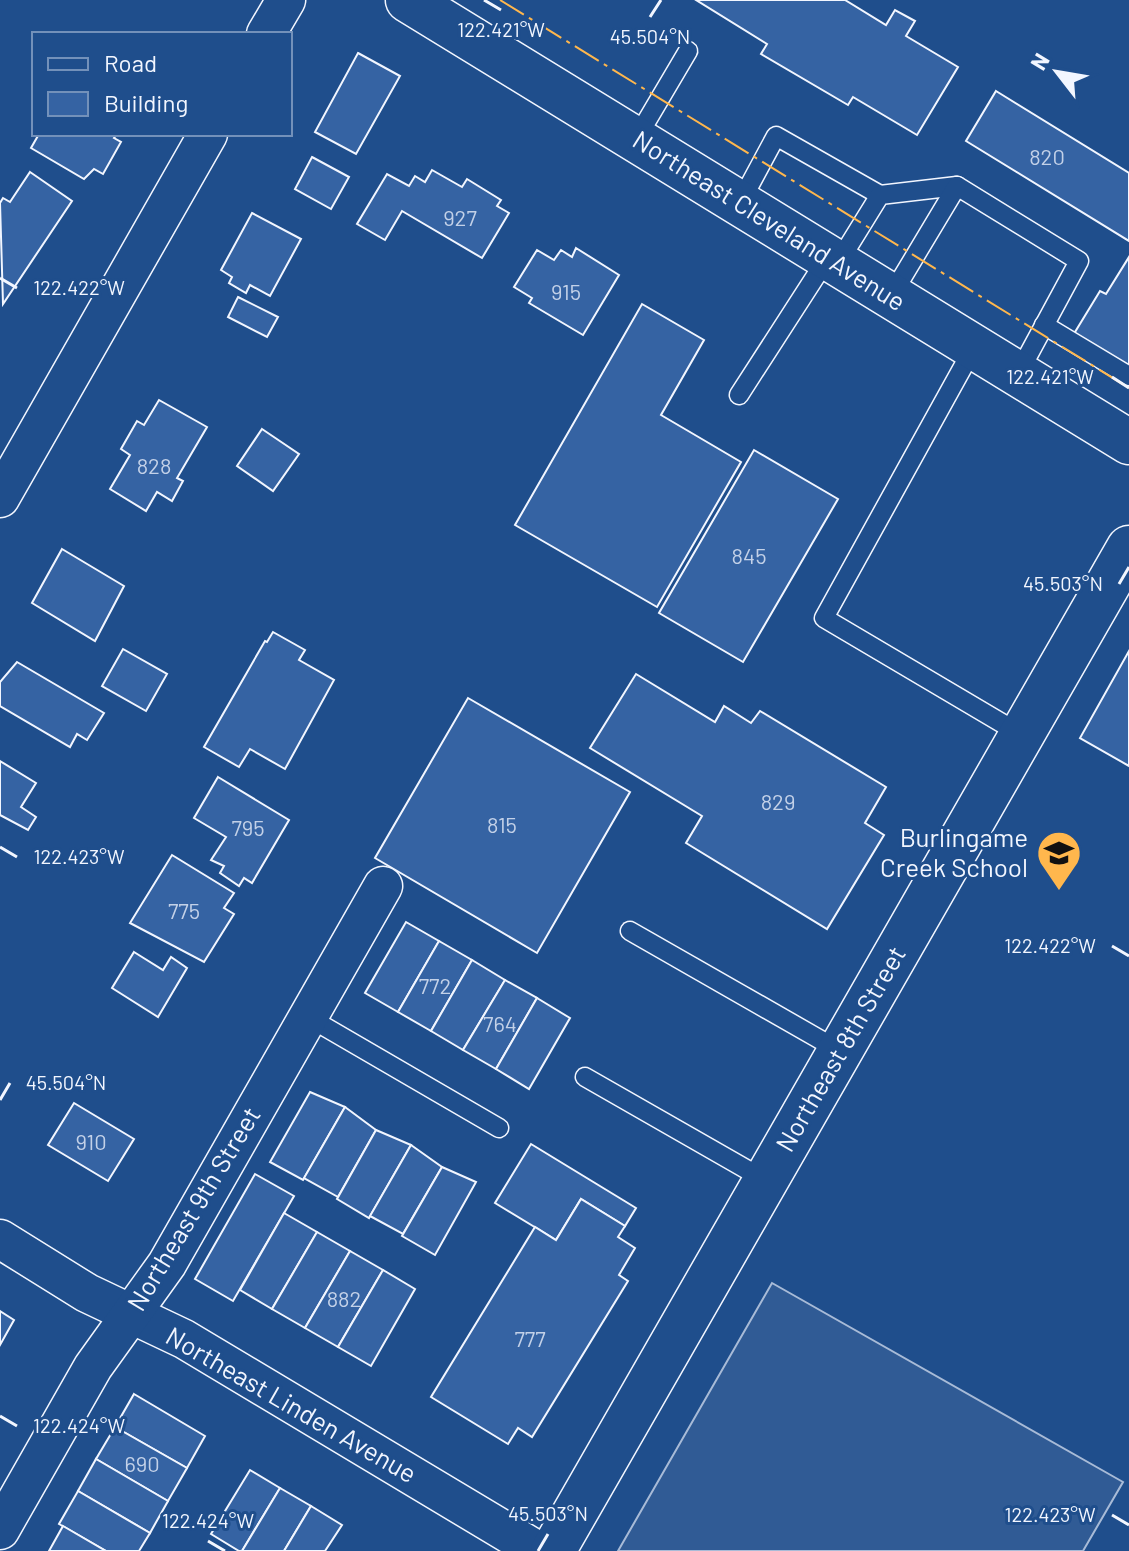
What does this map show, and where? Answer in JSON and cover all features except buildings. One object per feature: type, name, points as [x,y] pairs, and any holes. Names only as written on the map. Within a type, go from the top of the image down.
[{"type":"street","points":[[267,32],[286,0]]},
{"type":"street","name":"Northeast Cleveland Avenue","points":[[408,0],[1129,442]]},
{"type":"street","points":[[0,498],[207,136]]},
{"type":"street","name":"Northeast 8th Street","points":[[553,1551],[1129,548]]},
{"type":"street","name":"Northeast 9th Street","points":[[0,1530],[93,1367],[167,1264],[383,886]]},
{"type":"street","name":"Northeast Linden Avenue","points":[[0,1239],[87,1293],[184,1339],[538,1551]]},
{"type":"lane","points":[[636,139],[688,51]]},
{"type":"lane","points":[[740,203],[776,136],[880,195],[957,186],[1079,261],[1018,374]]},
{"type":"lane","points":[[891,296],[957,186]]},
{"type":"lane","points":[[739,395],[880,195]]},
{"type":"lane","points":[[1044,325],[1129,376]]},
{"type":"lane","points":[[974,347],[824,618],[1022,735]]},
{"type":"lane","points":[[630,931],[840,1051]]},
{"type":"lane","points":[[308,1017],[499,1128]]},
{"type":"lane","points":[[585,1077],[765,1180]]},
{"type":"shaded area","points":[[772,1283],[1123,1482],[1083,1551],[618,1551]]},
{"type":"power","points":[[500,0],[1129,388]]},
{"type":"place","name":"Burlingame Creek School","points":[[1059,892]]}]
